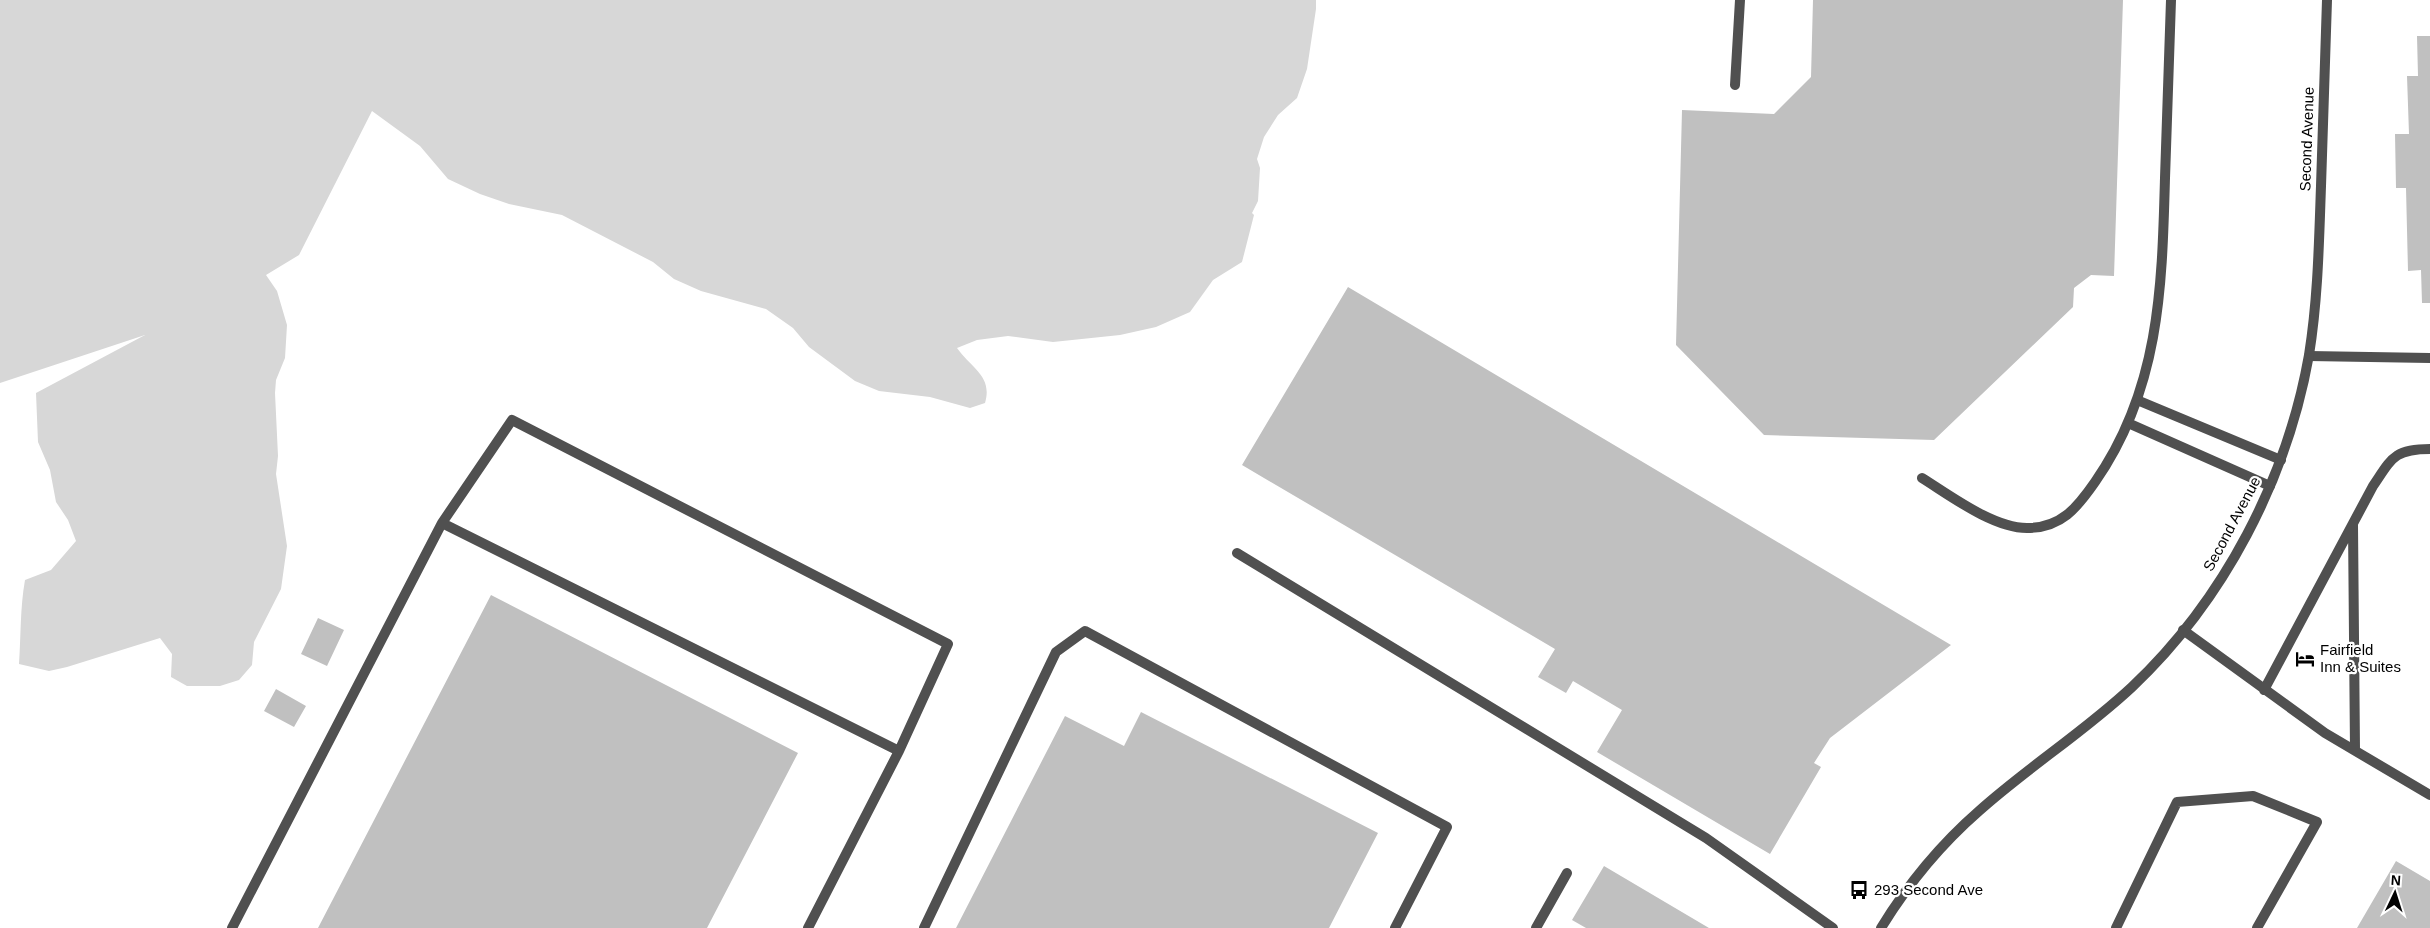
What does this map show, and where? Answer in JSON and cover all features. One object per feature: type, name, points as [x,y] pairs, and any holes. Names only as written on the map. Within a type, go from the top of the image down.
[{"type":"street","points":[[1735,85],[1740,0]]},
{"type":"street","points":[[1922,478],[2003,524],[2027,528],[2051,525],[2062,520],[2079,505],[2103,470],[2128,423],[2137,400],[2156,324],[2162,278],[2171,0]]},
{"type":"street","name":"Second Avenue","points":[[1881,928],[1920,872],[1958,830],[1981,809],[2124,695],[2166,653],[2230,565],[2270,486],[2281,460],[2295,415],[2309,356],[2319,260],[2327,0]]},
{"type":"street","points":[[2309,356],[2430,358]]},
{"type":"street","points":[[2137,400],[2281,460]]},
{"type":"street","points":[[232,928],[442,523],[512,420],[948,644],[899,751],[808,928]]},
{"type":"street","points":[[2128,423],[2270,486]]},
{"type":"street","points":[[2264,690],[2373,486],[2392,458],[2411,449],[2430,449]]},
{"type":"street","points":[[442,523],[899,751]]},
{"type":"street","points":[[2353,524],[2355,750]]},
{"type":"street","points":[[1237,553],[1706,838],[1833,928]]},
{"type":"street","points":[[2183,630],[2264,690],[2355,750],[2430,794]]},
{"type":"street","points":[[924,928],[1056,652],[1085,631],[1447,827],[1394,928]]},
{"type":"street","points":[[2116,928],[2177,802],[2253,796],[2317,822],[2257,928]]},
{"type":"street","points":[[1536,928],[1567,873]]},
{"type":"shaded area","points":[[0,0],[1316,0],[1316,9],[1307,69],[1297,98],[1278,115],[1264,137],[1257,159],[1260,168],[1258,201],[1252,213],[1254,215],[1242,262],[1213,280],[1190,312],[1156,327],[1120,335],[1053,342],[1008,336],[977,340],[957,348],[979,373],[986,386],[985,403],[970,408],[930,397],[879,391],[855,381],[809,347],[793,328],[766,309],[701,291],[674,279],[653,262],[562,215],[509,204],[480,194],[448,179],[420,146],[372,111],[299,255],[266,275],[277,291],[287,325],[285,358],[276,380],[275,393],[278,456],[276,474],[287,546],[281,589],[254,642],[252,665],[239,680],[220,686],[187,686],[171,677],[172,654],[160,638],[49,671],[19,664],[21,612],[25,580],[51,570],[76,541],[68,520],[56,502],[50,470],[38,442],[36,393],[145,335],[0,383]]},
{"type":"building","points":[[1813,0],[2123,0],[2114,276],[2091,275],[2074,288],[2073,307],[1934,440],[1764,435],[1676,345],[1682,110],[1774,114],[1811,77]]},
{"type":"building","points":[[2417,36],[2430,36],[2430,303],[2422,303],[2421,270],[2408,271],[2406,188],[2396,188],[2395,134],[2409,134],[2407,76],[2418,76]]},
{"type":"building","points":[[1348,287],[1951,645],[1830,738],[1814,763],[1821,767],[1770,854],[1597,752],[1622,710],[1573,681],[1566,693],[1538,677],[1555,649],[1242,465]]},
{"type":"building","points":[[491,595],[798,753],[707,928],[318,928]]},
{"type":"building","points":[[318,618],[344,630],[327,666],[301,654]]},
{"type":"building","points":[[276,689],[306,706],[294,727],[264,711]]},
{"type":"building","points":[[1141,712],[1378,833],[1329,928],[956,928],[1065,716],[1124,746]]},
{"type":"building","points":[[2396,861],[2430,881],[2430,928],[2357,928]]},
{"type":"building","points":[[1604,866],[1709,928],[1586,928],[1572,920]]},
{"type":"place","name":"Fairfield Inn & Suites","points":[[2305,659]]},
{"type":"place","name":"293 Second Ave","points":[[1859,890]]}]
